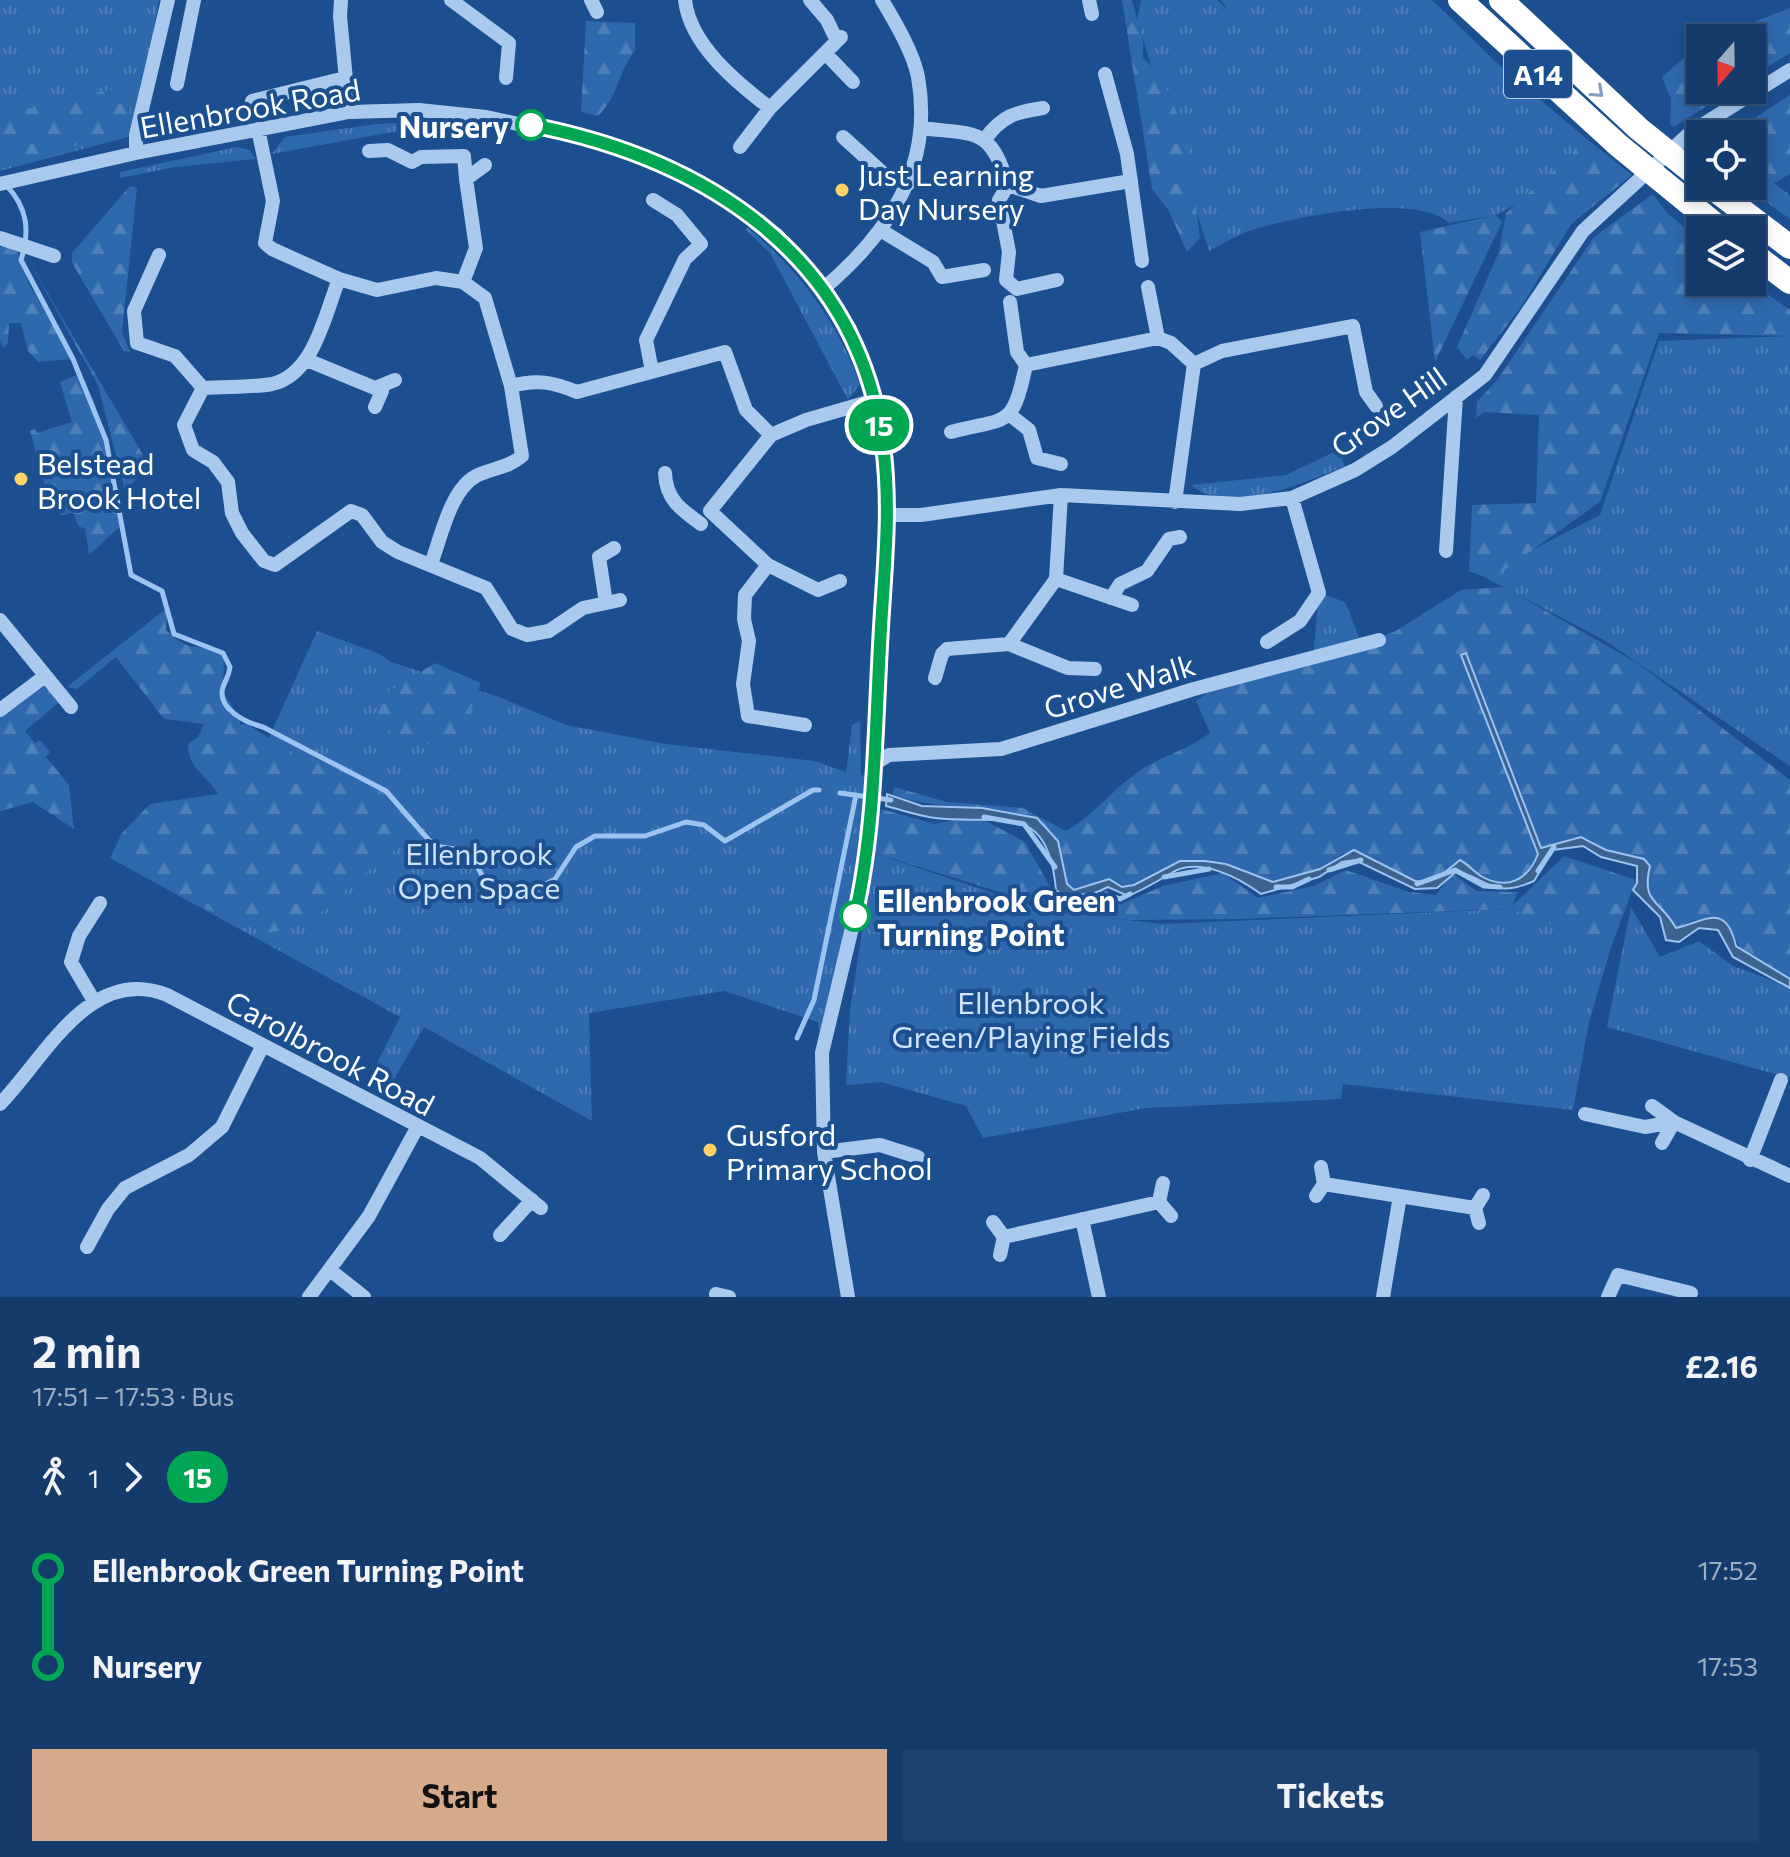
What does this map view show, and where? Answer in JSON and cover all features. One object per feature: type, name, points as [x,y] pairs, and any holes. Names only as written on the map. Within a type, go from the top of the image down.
[{"type":"highway","name":"A14","points":[[1460,0],[1618,145],[1704,216]]},
{"type":"highway","name":"A14","points":[[1501,0],[1639,129],[1686,167]]},
{"type":"highway","points":[[1728,200],[1790,247]]},
{"type":"highway","points":[[1766,264],[1790,282]]},
{"type":"street","points":[[136,153],[136,135],[168,0]]},
{"type":"street","points":[[177,84],[194,0]]},
{"type":"street","points":[[341,0],[349,112]]},
{"type":"street","points":[[451,0],[509,43],[506,78]]},
{"type":"street","points":[[685,0],[704,43],[727,75],[770,108]]},
{"type":"street","points":[[740,147],[770,108],[839,39],[810,0]]},
{"type":"street","points":[[823,289],[859,259],[882,231],[908,184],[921,128],[918,75],[882,0]]},
{"type":"street","points":[[825,53],[853,82]]},
{"type":"street","name":"Grove Hill","points":[[886,515],[921,515],[1061,495],[1240,504],[1292,498],[1380,455],[1485,375],[1583,231],[1691,132],[1790,70]]},
{"type":"street","points":[[1105,74],[1131,181],[1142,261]]},
{"type":"street","points":[[252,101],[345,78]]},
{"type":"street","points":[[985,139],[999,121],[1013,112],[1043,108]]},
{"type":"street","name":"Ellenbrook Road","points":[[0,184],[136,153],[349,112],[419,110],[486,117],[611,144],[708,188],[777,235],[823,289],[850,329],[875,400],[883,446],[886,515],[874,764],[861,890],[822,1053],[824,1152],[848,1297]]},
{"type":"street","points":[[921,128],[982,136],[999,154],[1008,185],[999,200],[1009,252],[1006,280],[1017,289],[1057,280]]},
{"type":"street","points":[[258,129],[273,201],[265,243],[339,279],[377,290],[436,278],[463,282],[485,298],[511,386],[522,456],[512,464],[474,477],[457,496],[431,564]]},
{"type":"street","points":[[843,137],[885,175],[908,184]]},
{"type":"street","points":[[369,151],[388,150],[412,162],[421,157],[464,156],[476,248],[463,282]]},
{"type":"street","points":[[466,179],[485,165]]},
{"type":"street","points":[[1008,185],[1041,196],[1131,181]]},
{"type":"street","points":[[652,371],[646,340],[685,259],[701,244],[677,215],[653,200]]},
{"type":"street","points":[[882,231],[933,262],[942,277],[984,270]]},
{"type":"street","points":[[2,238],[39,248],[54,256]]},
{"type":"street","points":[[159,255],[134,311],[137,343],[175,356],[203,388]]},
{"type":"street","points":[[203,388],[270,384],[289,378],[307,360],[339,279]]},
{"type":"street","points":[[1148,287],[1158,338]]},
{"type":"street","points":[[951,432],[994,425],[1009,414],[1019,395],[1026,365],[1017,352],[1010,302]]},
{"type":"street","points":[[1194,364],[1222,351],[1353,326],[1366,392],[1376,406]]},
{"type":"street","points":[[1026,365],[1158,338],[1171,343],[1194,364]]},
{"type":"street","points":[[511,386],[534,380],[554,382],[577,392],[725,352],[746,410],[771,435]]},
{"type":"street","points":[[307,360],[382,391],[375,407]]},
{"type":"street","points":[[1175,502],[1194,364]]},
{"type":"street","points":[[375,388],[395,380]]},
{"type":"street","points":[[203,388],[184,425],[188,437],[193,450],[213,462],[228,482],[232,513],[264,561],[275,565],[351,511],[362,515],[382,542],[398,552],[486,588],[512,629],[527,635],[549,631],[583,608],[613,601],[599,557],[614,548]]},
{"type":"street","points":[[1446,551],[1456,397]]},
{"type":"street","points":[[665,473],[666,491],[698,527],[771,435],[806,420],[875,400]]},
{"type":"street","points":[[1009,414],[1029,430],[1037,458],[1061,464]]},
{"type":"street","points":[[1009,644],[1056,579],[1061,495]]},
{"type":"street","points":[[1267,642],[1300,621],[1319,593],[1292,498]]},
{"type":"street","points":[[710,511],[768,565],[818,590],[840,581]]},
{"type":"street","points":[[1111,598],[1120,584],[1147,571],[1169,539],[1180,537]]},
{"type":"street","points":[[768,565],[745,595],[744,619],[749,641],[743,684],[748,716],[805,725]]},
{"type":"street","points":[[1056,579],[1132,605]]},
{"type":"street","points":[[0,620],[71,707]]},
{"type":"street","name":"Grove Walk","points":[[874,764],[889,755],[1001,749],[1194,689],[1379,640]]},
{"type":"street","points":[[935,678],[942,654],[947,649],[967,646],[1009,644],[1068,668],[1095,669]]},
{"type":"street","points":[[0,710],[45,676]]},
{"type":"street","points":[[0,1104],[94,1001],[71,962],[79,936],[100,903]]},
{"type":"street","name":"Carolbrook Road","points":[[94,1001],[125,989],[154,991],[487,1162],[537,1204],[500,1235]]},
{"type":"street","points":[[87,1247],[108,1209],[125,1188],[189,1155],[222,1127],[263,1045]]},
{"type":"street","points":[[1750,1160],[1781,1080]]},
{"type":"street","points":[[1652,1106],[1674,1122],[1790,1176]]},
{"type":"street","points":[[1585,1114],[1645,1127],[1674,1122]]},
{"type":"street","points":[[1662,1143],[1674,1122]]},
{"type":"street","points":[[309,1297],[369,1216],[418,1126]]},
{"type":"street","points":[[824,1152],[880,1145],[918,1157]]},
{"type":"street","points":[[1321,1167],[1320,1190],[1479,1202],[1479,1223]]},
{"type":"street","points":[[1159,1202],[1163,1183]]},
{"type":"street","points":[[1383,1297],[1400,1196]]},
{"type":"street","points":[[1159,1202],[1171,1216]]},
{"type":"street","points":[[1004,1237],[1159,1202]]},
{"type":"street","points":[[1082,1219],[1099,1297]]},
{"type":"street","points":[[993,1222],[1004,1237],[1000,1255]]},
{"type":"street","points":[[330,1270],[364,1297]]},
{"type":"street","points":[[1608,1297],[1618,1275],[1691,1293]]},
{"type":"green space","points":[[0,0],[159,0],[136,135],[0,171]]},
{"type":"green space","points":[[1122,0],[1132,0],[1143,42],[1143,58],[1169,94],[1185,142],[1200,238],[1187,252],[1169,211],[1152,189]]},
{"type":"green space","points":[[1141,0],[1217,0],[1228,10],[1221,0],[1432,0],[1498,64],[1588,140],[1547,188],[1496,215],[1449,223],[1433,214],[1411,209],[1355,210],[1255,229],[1209,251],[1137,20]]},
{"type":"green space","points":[[1790,8],[1790,53],[1766,68],[1766,24],[1748,24]]},
{"type":"green space","points":[[586,21],[635,23],[635,51],[610,101],[598,116],[581,112]]},
{"type":"green space","points":[[1686,56],[1686,104],[1709,104],[1674,127],[1670,124],[1671,99],[1662,77]]},
{"type":"green space","points":[[134,84],[126,134],[22,158],[0,148],[0,116]]},
{"type":"green space","points":[[1790,95],[1790,174],[1774,183],[1790,195],[1790,219],[1764,200],[1766,120],[1752,120]]},
{"type":"green space","points":[[432,121],[431,125],[272,154],[285,137],[376,124]]},
{"type":"green space","points":[[1588,140],[1632,175],[1571,224],[1522,306],[1480,360],[1473,355],[1467,360],[1457,347],[1499,252],[1506,213]]},
{"type":"green space","points":[[237,147],[249,150],[256,159],[175,167],[120,178],[120,172]]},
{"type":"green space","points":[[130,186],[137,188],[122,332],[130,352],[124,351],[72,263],[72,253]]},
{"type":"green space","points":[[1653,194],[1667,213],[1686,229],[1686,296],[1766,296],[1766,293],[1790,310],[1790,336],[1659,333],[1600,502],[1500,573],[1482,576],[1469,571],[1472,505],[1536,503],[1539,415],[1484,412],[1476,418],[1477,402],[1498,379],[1594,237]]},
{"type":"green space","points":[[1496,215],[1502,222],[1435,362],[1420,232]]},
{"type":"green space","points":[[748,228],[800,279],[828,318],[860,384],[848,400],[770,253],[745,229]]},
{"type":"green space","points":[[15,245],[29,284],[73,359],[38,362],[28,351],[21,323],[9,323],[8,344],[3,348],[0,341],[0,247]]},
{"type":"green space","points":[[30,263],[149,465],[125,491],[98,385]]},
{"type":"green space","points":[[1790,336],[1790,766],[1604,640],[1482,576],[1600,515],[1659,341]]},
{"type":"green space","points":[[81,373],[95,404],[124,523],[89,555],[85,528],[79,527],[73,512],[61,516],[55,500],[49,502],[30,431],[35,429],[37,433],[72,422],[60,382]]},
{"type":"green space","points":[[1338,450],[1345,466],[1267,494],[1225,498],[1206,494],[1191,485],[1286,475]]},
{"type":"green space","points":[[1504,587],[1639,664],[1790,780],[1790,979],[1748,955],[1734,933],[1694,920],[1676,928],[1650,894],[1650,866],[1644,859],[1606,850],[1591,840],[1572,838],[1541,849],[1461,655],[1538,854],[1524,878],[1501,883],[1480,875],[1465,862],[1455,863],[1439,877],[1426,882],[1415,881],[1365,854],[1344,853],[1320,869],[1273,882],[1205,861],[1180,861],[1147,881],[1122,887],[1114,881],[1074,890],[1067,884],[1058,841],[1028,817],[1007,811],[926,803],[893,795],[894,787],[947,802],[1023,808],[1066,831],[1144,768],[1210,733],[1196,701],[1210,691],[1394,632],[1461,590]]},
{"type":"green space","points":[[1319,593],[1345,602],[1362,644],[1313,658]]},
{"type":"green space","points":[[168,607],[166,630],[182,643],[213,647],[224,656],[223,692],[240,719],[240,725],[247,724],[300,758],[388,789],[421,831],[357,879],[328,908],[292,929],[265,933],[194,904],[110,858],[122,833],[150,804],[218,794],[195,767],[189,753],[188,744],[198,737],[204,724],[164,719],[116,657],[77,689],[67,687]]},
{"type":"green space","name":"Ellenbrook Open Space","points":[[317,631],[380,654],[391,662],[499,697],[566,725],[666,744],[815,761],[846,772],[852,725],[860,721],[861,777],[874,764],[822,1053],[818,1022],[724,991],[589,1013],[592,1121],[424,1027],[386,1093],[367,1083],[400,1017],[194,904]]},
{"type":"green space","points":[[435,663],[481,683],[456,746],[402,738],[391,733],[379,713],[380,697]]},
{"type":"green space","points":[[51,682],[63,699],[25,731],[35,743],[40,740],[50,752],[46,757],[69,785],[74,829],[33,802],[0,811],[0,702]]},
{"type":"green space","points":[[881,809],[935,824],[975,815],[1025,842],[1057,899],[1121,904],[1163,886],[1223,873],[1258,898],[1314,886],[1346,870],[1409,892],[1436,895],[1452,873],[1477,891],[1518,892],[1512,906],[1564,856],[1636,880],[1611,947],[1510,909],[1129,920],[1064,912],[874,853]]},
{"type":"green space","name":"Ellenbrook Green/Playing Fields","points":[[874,853],[1043,910],[1162,924],[1510,909],[1599,939],[1611,947],[1589,1022],[1573,1110],[1343,1084],[1341,1099],[1146,1108],[983,1138],[966,1106],[881,1082],[846,1085],[850,1010]]},
{"type":"green space","points":[[1631,907],[1660,957],[1699,941],[1733,966],[1790,987],[1790,1078],[1607,1027]]},
{"type":"shaded area","points":[[1466,653],[1541,848],[1581,837],[1606,850],[1644,859],[1650,866],[1650,894],[1676,928],[1705,919],[1720,919],[1732,932],[1736,946],[1790,979],[1790,988],[1733,957],[1718,930],[1699,928],[1679,942],[1666,940],[1660,917],[1633,890],[1637,883],[1637,866],[1601,857],[1583,846],[1553,850],[1534,881],[1509,888],[1492,886],[1457,871],[1437,888],[1415,889],[1355,860],[1342,862],[1319,877],[1261,894],[1219,871],[1195,867],[1173,872],[1128,896],[1108,887],[1075,898],[1056,890],[1051,861],[1043,841],[1031,829],[1017,822],[929,817],[886,806],[887,794],[922,806],[982,808],[1037,818],[1058,841],[1067,884],[1074,890],[1109,879],[1122,887],[1134,885],[1180,861],[1226,864],[1273,882],[1320,869],[1354,850],[1415,881],[1426,882],[1439,877],[1460,860],[1481,876],[1499,883],[1516,880],[1529,871],[1538,854],[1461,655]]},
{"type":"waterway","points":[[6,185],[19,202],[25,220],[26,239],[21,260],[73,359],[106,440],[131,575],[162,591],[174,634],[223,653],[230,667],[222,695],[234,714],[386,791],[434,846],[469,851],[484,879],[492,886],[516,893],[537,889],[555,879],[576,847],[595,836],[645,836],[686,822],[704,825],[725,841],[813,790],[819,790]]},
{"type":"waterway","points":[[840,793],[891,800]]},
{"type":"waterway","points":[[797,1038],[814,1000],[856,795]]},
{"type":"waterway","points":[[984,817],[1024,824],[1055,867]]},
{"type":"waterway","points":[[1538,871],[1554,847]]},
{"type":"waterway","points":[[1329,870],[1361,860]]},
{"type":"waterway","points":[[1164,877],[1209,869]]},
{"type":"waterway","points":[[1417,884],[1455,870],[1484,886],[1500,887]]},
{"type":"waterway","points":[[1276,887],[1292,887],[1309,879]]},
{"type":"waterway","points":[[1070,897],[1107,894],[1120,899],[1130,894]]},
{"type":"bus line","name":"15","points":[[531,125],[611,144],[708,188],[743,210],[777,235],[823,289],[850,329],[875,400],[883,446],[887,499],[874,764],[861,890],[855,916]]},
{"type":"place","name":"Nursery","points":[[531,125]]},
{"type":"place","name":"Just Learning Day Nursery","points":[[842,190]]},
{"type":"place","name":"Belstead Brook Hotel","points":[[21,479]]},
{"type":"place","name":"Ellenbrook Green Turning Point","points":[[855,916]]},
{"type":"place","name":"Gusford Primary School","points":[[710,1150]]}]
